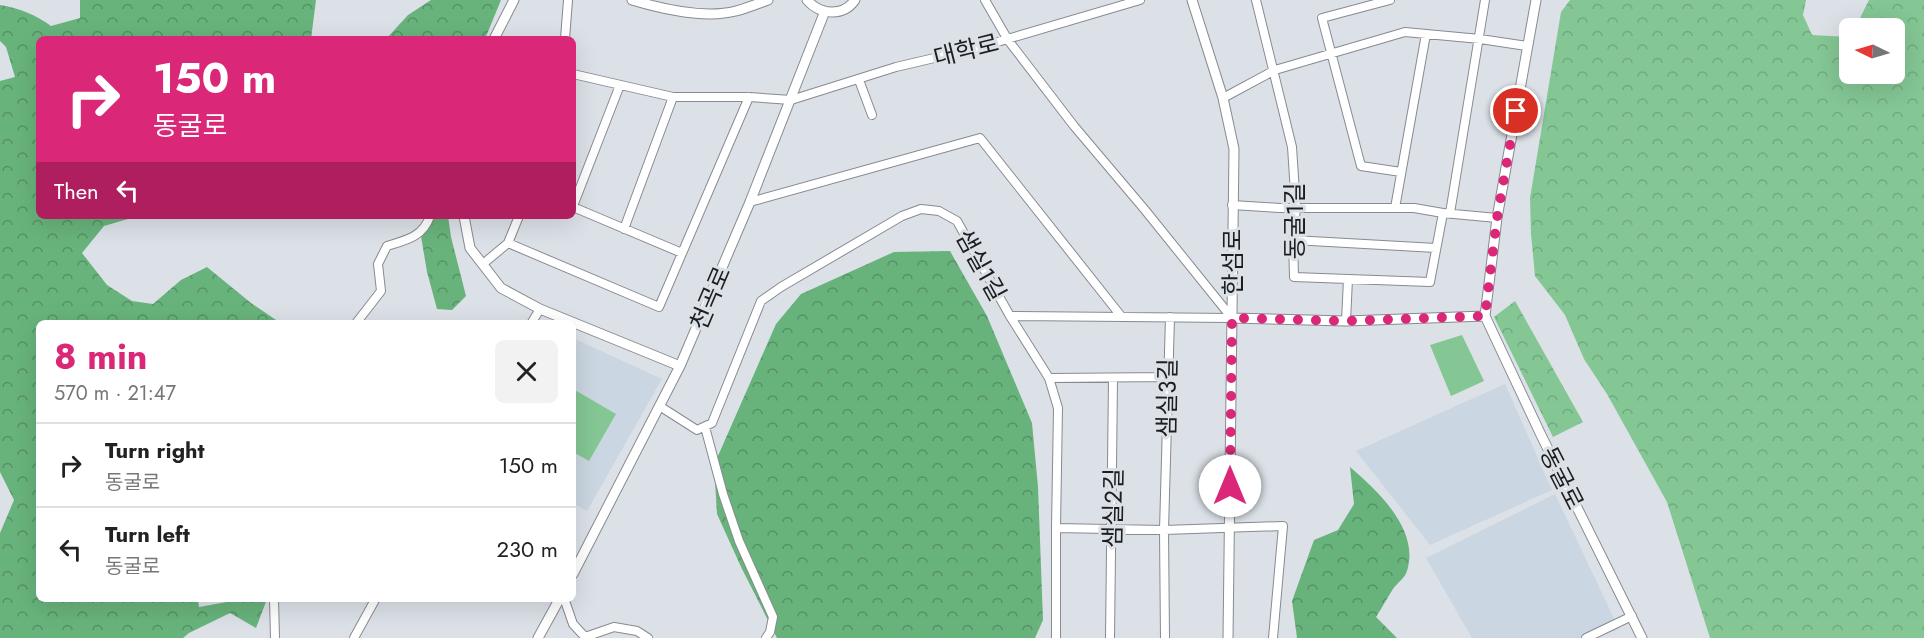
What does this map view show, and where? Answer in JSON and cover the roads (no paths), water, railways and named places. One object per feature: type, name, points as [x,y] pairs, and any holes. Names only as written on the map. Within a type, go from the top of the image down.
[{"type":"street","points":[[496,36],[514,0]]},
{"type":"street","points":[[565,36],[568,0]]},
{"type":"street","points":[[632,0],[661,9],[696,14],[734,12],[768,0]]},
{"type":"street","points":[[807,0],[820,11],[831,13],[842,11],[852,5],[855,0]]},
{"type":"street","points":[[985,0],[1008,40],[1074,126],[1232,318]]},
{"type":"street","name":"대학로","points":[[791,100],[896,67],[1008,40],[1140,0]]},
{"type":"street","name":"한섬로","points":[[1192,0],[1223,98],[1234,149],[1228,638]]},
{"type":"street","name":"동굴1길","points":[[1258,1],[1292,147],[1296,208],[1293,240],[1294,277],[1430,282],[1480,39],[1485,0]]},
{"type":"street","points":[[1010,316],[1346,321],[1485,316],[1497,218],[1536,0]]},
{"type":"street","points":[[1385,1],[1322,18],[1361,166],[1401,172]]},
{"type":"street","name":"천곡로","points":[[576,568],[681,366],[750,202],[825,12]]},
{"type":"street","points":[[1223,98],[1275,70],[1405,32],[1527,46]]},
{"type":"street","points":[[1395,208],[1426,34]]},
{"type":"street","points":[[576,75],[673,97],[749,97],[791,100]]},
{"type":"street","points":[[859,80],[872,115]]},
{"type":"street","points":[[576,199],[620,85]]},
{"type":"street","points":[[624,229],[673,97]]},
{"type":"street","points":[[508,243],[658,307],[749,97]]},
{"type":"street","points":[[750,202],[980,138],[1121,316]]},
{"type":"street","points":[[1232,205],[1280,208],[1414,208],[1497,218]]},
{"type":"street","points":[[576,208],[682,253]]},
{"type":"street","name":"샘실1길","points":[[705,427],[712,423],[760,301],[902,216],[921,209],[939,211],[957,221],[1010,316],[1049,378],[1058,408],[1056,638]]},
{"type":"street","points":[[359,320],[381,291],[378,264],[387,246],[409,240],[426,227],[429,219]]},
{"type":"street","points":[[465,219],[470,248],[501,288],[540,309],[567,320]]},
{"type":"street","points":[[483,264],[508,243],[518,219]]},
{"type":"street","points":[[1293,240],[1436,248]]},
{"type":"street","points":[[1346,321],[1348,279]]},
{"type":"street","points":[[533,320],[540,309]]},
{"type":"street","name":"동굴로","points":[[1485,316],[1544,442],[1642,638]]},
{"type":"street","name":"샘실3길","points":[[1165,638],[1164,530],[1170,317]]},
{"type":"street","points":[[576,324],[681,366]]},
{"type":"street","points":[[1049,378],[1168,377]]},
{"type":"street","name":"샘실2길","points":[[1110,638],[1113,378]]},
{"type":"street","points":[[661,407],[697,430],[705,427],[723,494],[739,541],[773,617],[770,632],[766,638]]},
{"type":"street","points":[[1056,528],[1164,530],[1283,526],[1274,638]]},
{"type":"street","points":[[274,602],[275,638]]},
{"type":"street","points":[[354,638],[374,602]]},
{"type":"street","points":[[538,638],[560,602]]},
{"type":"street","points":[[564,602],[573,624],[585,638],[614,627],[637,631],[648,638]]},
{"type":"street","points":[[1586,638],[1632,616]]}]
